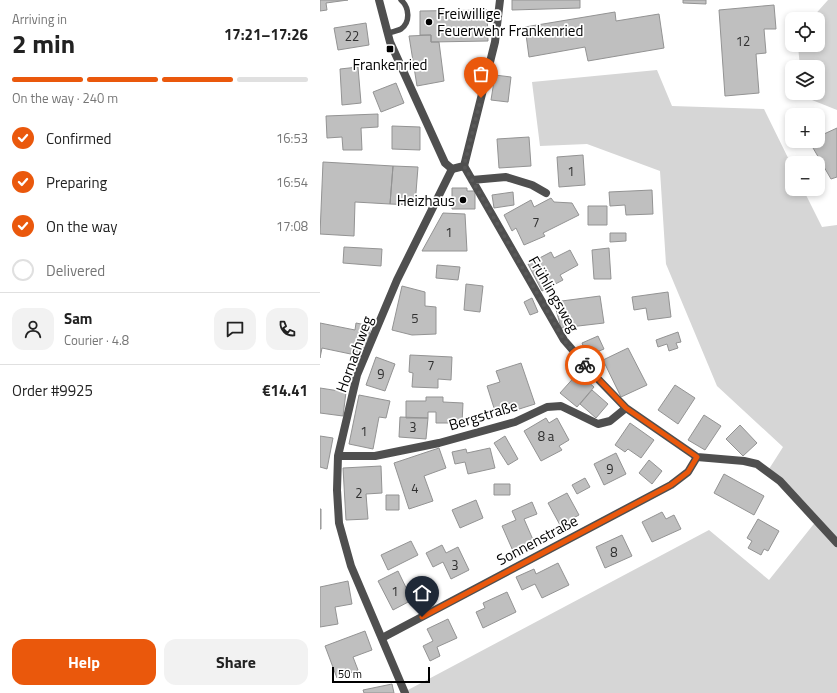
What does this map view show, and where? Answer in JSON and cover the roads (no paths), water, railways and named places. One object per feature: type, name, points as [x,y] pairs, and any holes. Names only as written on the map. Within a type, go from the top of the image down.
[{"type":"street","points":[[379,0],[388,33],[432,136],[445,163],[452,169],[464,166],[495,42],[500,0]]},
{"type":"street","name":"Frühlingsweg","points":[[464,166],[564,340],[596,377],[626,408],[697,457],[757,464],[780,481],[837,543]]},
{"type":"street","name":"Hornachweg","points":[[405,693],[351,566],[339,523],[337,490],[338,456],[357,375],[397,280],[452,169]]},
{"type":"street","points":[[472,180],[506,176],[532,185],[546,193]]},
{"type":"street","name":"Bergstraße","points":[[338,456],[375,456],[439,443],[516,422],[547,407],[561,406],[598,424],[610,421],[626,408]]},
{"type":"street","name":"Sonnenstraße","points":[[382,638],[671,485],[688,472],[697,457]]},
{"type":"lane","points":[[388,33],[400,30],[406,24],[408,15],[407,8],[401,0]]},
{"type":"place","name":"Freiwillige Feuerwehr Frankenried","points":[[429,22]]},
{"type":"place","name":"Frankenried","points":[[390,49]]},
{"type":"place","name":"Heizhaus","points":[[463,200]]}]
